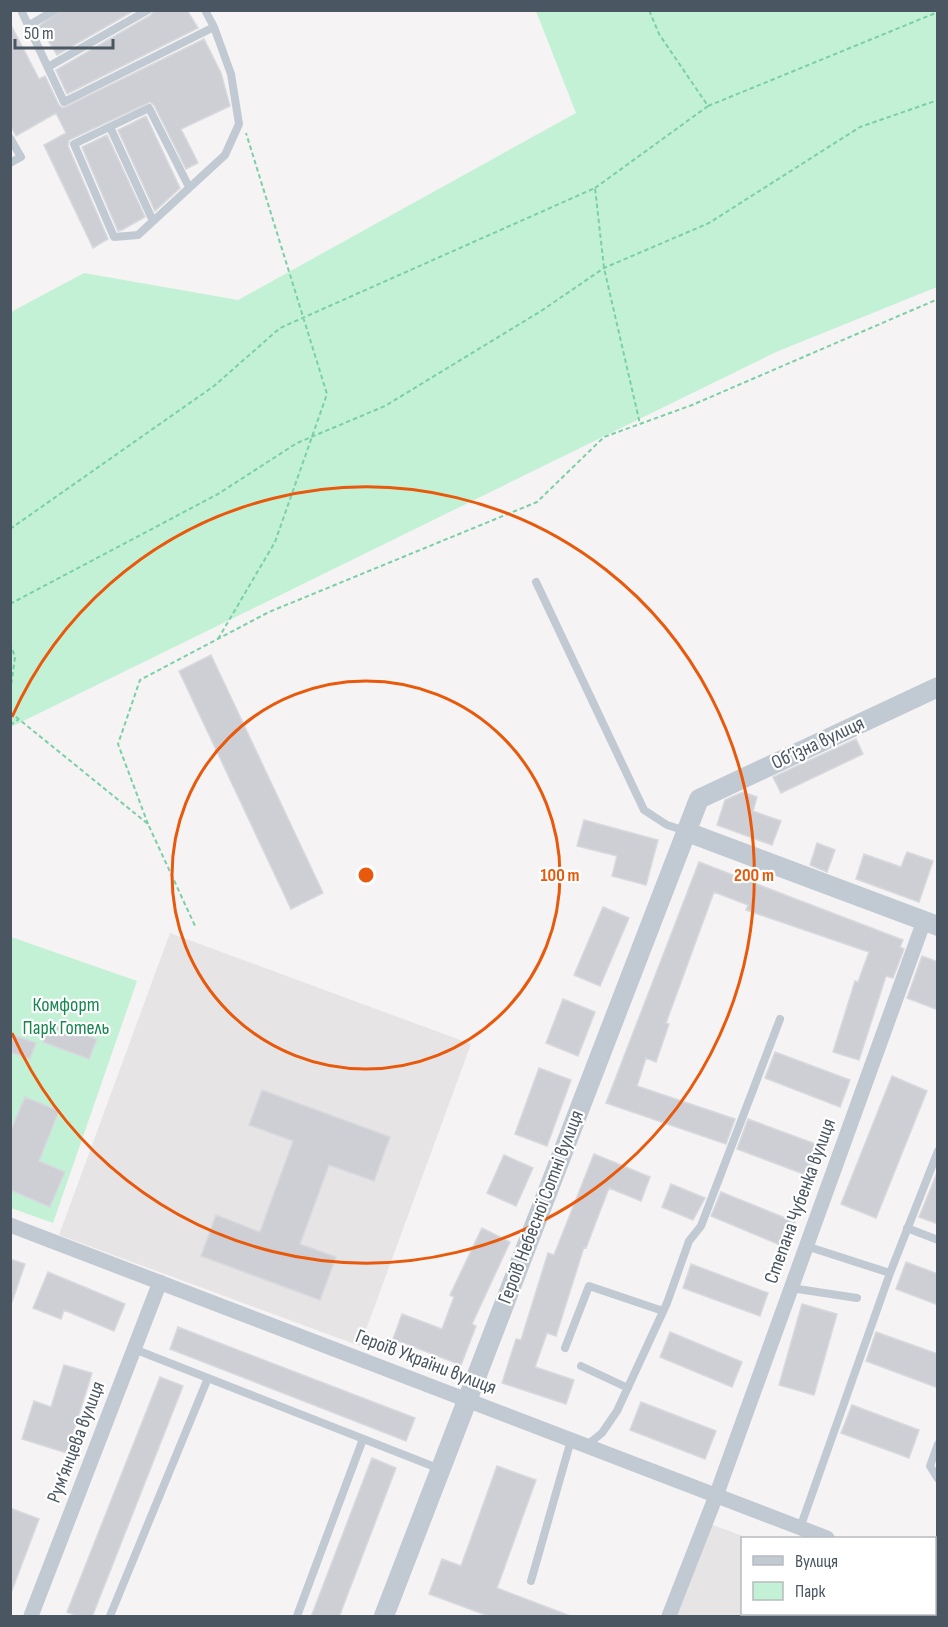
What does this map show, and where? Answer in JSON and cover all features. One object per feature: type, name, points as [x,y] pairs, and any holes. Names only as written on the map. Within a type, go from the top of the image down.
[{"type":"street","name":"Об’їзна вулиця","points":[[699,799],[938,687]]},
{"type":"street","name":"Героїв Небесної Сотні вулиця","points":[[384,1617],[699,799]]},
{"type":"street","points":[[687,832],[931,923]]},
{"type":"street","name":"Степана Чубенка вулиця","points":[[669,1617],[716,1496],[806,1246],[931,923]]},
{"type":"street","name":"Героїв України вулиця","points":[[10,1225],[822,1537]]},
{"type":"street","name":"Рум’янцева вулиця","points":[[33,1616],[160,1282]]},
{"type":"lane","points":[[21,10],[64,102],[214,27]]},
{"type":"lane","points":[[28,26],[55,10]]},
{"type":"lane","points":[[48,67],[148,10]]},
{"type":"lane","points":[[189,187],[149,108],[74,144],[114,237],[138,235],[225,155],[239,124],[231,74],[214,27],[205,10]]},
{"type":"lane","points":[[110,127],[153,221]]},
{"type":"lane","points":[[10,138],[21,158],[10,163]]},
{"type":"lane","points":[[536,582],[644,810],[667,825],[687,832]]},
{"type":"lane","points":[[586,1446],[602,1433],[628,1388],[663,1311],[688,1241],[701,1226],[780,1019]]},
{"type":"lane","points":[[800,1528],[890,1273],[938,1151]]},
{"type":"lane","points":[[907,1228],[938,1240]]},
{"type":"lane","points":[[806,1246],[890,1273]]},
{"type":"lane","points":[[565,1348],[589,1286],[663,1311]]},
{"type":"lane","points":[[791,1288],[857,1298]]},
{"type":"lane","points":[[134,1349],[440,1469]]},
{"type":"lane","points":[[581,1366],[628,1388]]},
{"type":"lane","points":[[110,1617],[208,1378]]},
{"type":"lane","points":[[297,1617],[363,1439]]},
{"type":"lane","points":[[531,1581],[571,1440]]},
{"type":"lane","points":[[938,1444],[930,1466],[938,1479]]},
{"type":"path","points":[[649,10],[659,34],[708,106]]},
{"type":"path","points":[[10,529],[214,386],[280,328],[595,188],[708,106],[938,12]]},
{"type":"path","points":[[10,604],[218,494],[297,443],[385,406],[542,311],[604,268],[709,223],[860,127],[938,100]]},
{"type":"path","points":[[218,639],[275,542],[327,394],[301,318],[245,128]]},
{"type":"path","points":[[595,188],[604,268],[640,424]]},
{"type":"path","points":[[196,928],[148,824],[118,744],[140,680],[269,612],[537,502],[604,437],[692,405],[938,299]]},
{"type":"path","points":[[10,643],[15,657],[10,693]]},
{"type":"path","points":[[10,712],[148,824]]},
{"type":"path","points":[[10,725],[19,719]]},
{"type":"shaded area","points":[[170,933],[471,1044],[360,1346],[59,1235]]},
{"type":"shaded area","points":[[710,1524],[745,1537],[741,1537],[741,1615],[824,1615],[824,1616],[674,1616]]},
{"type":"green space","points":[[536,11],[937,11],[937,287],[776,352],[11,727],[11,312],[84,273],[238,300],[576,113]]},
{"type":"green space","name":"Комфорт Парк Готель","points":[[11,937],[137,981],[53,1223],[11,1208]]},
{"type":"building","points":[[61,10],[135,10],[57,55],[39,26]]},
{"type":"building","points":[[154,10],[187,10],[198,28],[67,94],[56,70],[151,15]]},
{"type":"building","points":[[10,23],[39,79],[45,76],[59,105],[63,108],[204,39],[221,73],[230,106],[181,129],[198,163],[186,169],[154,105],[150,102],[69,140],[68,146],[108,239],[93,248],[44,145],[66,133],[56,113],[16,136],[10,124]]},
{"type":"building","points":[[146,116],[180,188],[155,211],[118,130]]},
{"type":"building","points":[[107,135],[145,217],[118,231],[82,147]]},
{"type":"building","points":[[211,655],[323,893],[291,909],[179,671]]},
{"type":"building","points":[[856,739],[863,754],[781,793],[773,777]]},
{"type":"building","points":[[743,792],[757,797],[753,811],[781,821],[772,845],[717,825],[725,800]]},
{"type":"building","points":[[584,820],[658,840],[646,885],[612,876],[617,856],[577,846]]},
{"type":"building","points":[[817,843],[835,850],[827,872],[810,865]]},
{"type":"building","points":[[907,852],[933,861],[919,902],[856,879],[864,854],[901,867]]},
{"type":"building","points":[[699,862],[903,940],[900,947],[904,949],[893,978],[886,976],[859,1060],[833,1052],[855,981],[858,982],[869,952],[746,910],[748,905],[714,892],[666,1023],[669,1024],[656,1062],[646,1058],[637,1086],[735,1119],[726,1144],[606,1103]]},
{"type":"building","points":[[603,907],[629,918],[600,986],[574,975]]},
{"type":"building","points":[[922,956],[938,962],[938,1010],[907,998]]},
{"type":"building","points":[[563,999],[595,1012],[578,1056],[546,1043]]},
{"type":"building","points":[[50,1022],[97,1039],[89,1059],[43,1042]]},
{"type":"building","points":[[10,1034],[36,1043],[30,1059],[10,1052]]},
{"type":"building","points":[[775,1052],[850,1080],[840,1107],[765,1078]]},
{"type":"building","points":[[539,1068],[571,1080],[547,1146],[515,1134]]},
{"type":"building","points":[[892,1076],[927,1091],[876,1218],[841,1204]]},
{"type":"building","points":[[262,1090],[390,1137],[374,1181],[329,1165],[300,1244],[336,1257],[320,1300],[201,1256],[216,1215],[260,1232],[293,1141],[249,1125]]},
{"type":"building","points":[[25,1097],[59,1111],[39,1161],[65,1172],[50,1207],[10,1190],[10,1132]]},
{"type":"building","points":[[748,1119],[821,1146],[809,1176],[737,1149]]},
{"type":"building","points":[[594,1154],[650,1177],[641,1201],[609,1188],[586,1248],[584,1247],[556,1336],[547,1333],[535,1367],[574,1380],[566,1404],[502,1383],[516,1339],[521,1340],[548,1253],[554,1255]]},
{"type":"building","points":[[504,1155],[533,1168],[516,1206],[487,1193]]},
{"type":"building","points":[[938,1173],[938,1224],[919,1217]]},
{"type":"building","points":[[671,1184],[705,1198],[693,1220],[662,1207]]},
{"type":"building","points":[[721,1192],[795,1222],[785,1247],[711,1216]]},
{"type":"building","points":[[482,1228],[510,1242],[472,1324],[476,1326],[461,1365],[393,1339],[402,1314],[442,1329],[454,1297],[450,1295]]},
{"type":"building","points":[[10,1259],[25,1264],[12,1302],[10,1302]]},
{"type":"building","points":[[906,1262],[938,1274],[938,1305],[896,1289]]},
{"type":"building","points":[[691,1264],[768,1293],[760,1316],[683,1288]]},
{"type":"building","points":[[48,1272],[125,1304],[114,1331],[64,1310],[61,1319],[33,1308]]},
{"type":"building","points":[[802,1304],[837,1314],[814,1395],[779,1385]]},
{"type":"building","points":[[178,1327],[415,1418],[406,1441],[170,1349]]},
{"type":"building","points":[[670,1332],[742,1362],[732,1387],[660,1357]]},
{"type":"building","points":[[876,1332],[938,1354],[938,1388],[866,1361]]},
{"type":"building","points":[[64,1365],[92,1373],[67,1453],[22,1439],[34,1401],[51,1407]]},
{"type":"building","points":[[160,1377],[183,1386],[92,1617],[79,1617],[67,1612]]},
{"type":"building","points":[[641,1402],[716,1431],[705,1459],[630,1430]]},
{"type":"building","points":[[852,1405],[919,1430],[909,1458],[841,1433]]},
{"type":"building","points":[[372,1458],[396,1468],[339,1617],[311,1617]]},
{"type":"building","points":[[497,1466],[536,1480],[497,1588],[573,1617],[491,1617],[429,1594],[442,1559],[461,1566]]},
{"type":"building","points":[[10,1508],[39,1519],[11,1593],[10,1593]]}]
